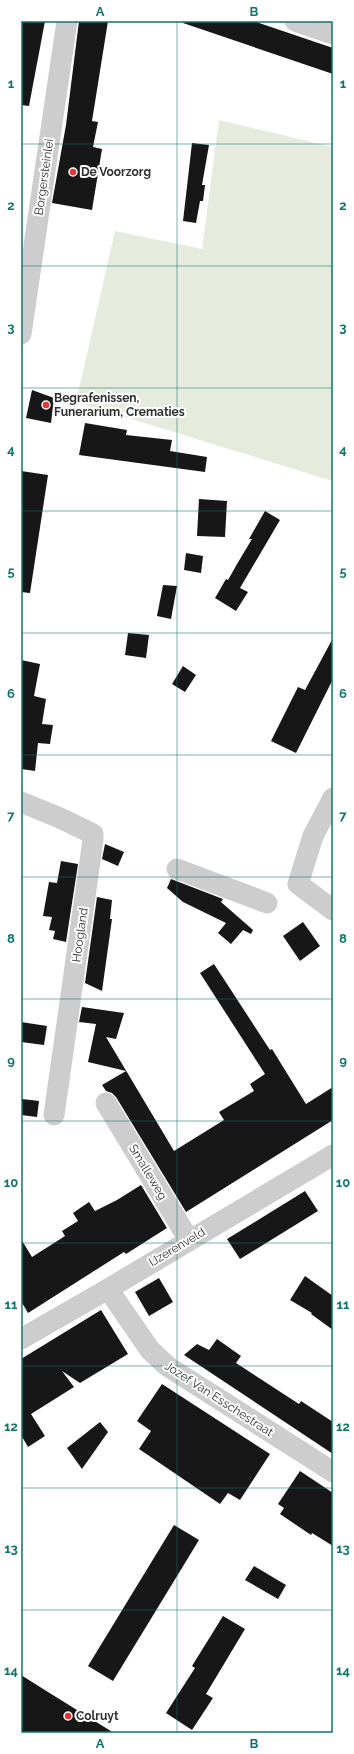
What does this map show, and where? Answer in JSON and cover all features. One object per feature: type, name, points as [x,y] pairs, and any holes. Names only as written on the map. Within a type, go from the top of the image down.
[{"type":"street","name":"Borgersteinlei","points":[[21,334],[28,230],[67,21]]},
{"type":"street","points":[[295,21],[333,34]]},
{"type":"street","points":[[333,798],[313,836],[298,884],[333,910]]},
{"type":"street","name":"Hoogland","points":[[21,802],[60,818],[93,834],[54,1115]]},
{"type":"street","points":[[177,868],[267,903]]},
{"type":"street","name":"Smalleweg","points":[[106,1103],[189,1240]]},
{"type":"street","name":"IJzerenveld","points":[[21,1339],[333,1155]]},
{"type":"street","name":"Jozef Van Esschestraat","points":[[108,1289],[150,1350],[167,1366],[333,1472]]},
{"type":"shaded area","points":[[219,120],[333,147],[333,481],[76,402],[115,231],[202,249]]},
{"type":"building","points":[[21,21],[45,21],[29,106],[21,105]]},
{"type":"building","points":[[79,21],[108,21],[92,121],[98,122],[93,147],[102,149],[92,210],[52,203],[66,125]]},
{"type":"building","points":[[184,21],[253,21],[333,48],[333,74],[183,23]]},
{"type":"building","points":[[192,143],[209,145],[202,185],[205,185],[203,201],[200,201],[196,223],[183,221]]},
{"type":"building","name":"Begrafenissen, Funerarium, Crematies","points":[[32,390],[54,398],[51,423],[26,418]]},
{"type":"building","points":[[85,423],[127,430],[126,435],[172,440],[170,451],[207,457],[205,472],[79,455]]},
{"type":"building","points":[[21,471],[48,475],[30,593],[21,592]]},
{"type":"building","points":[[199,499],[227,501],[225,537],[197,536]]},
{"type":"building","points":[[265,511],[280,520],[240,588],[248,592],[236,611],[215,598],[226,579],[228,580],[252,539],[249,539]]},
{"type":"building","points":[[186,553],[203,556],[201,573],[184,570]]},
{"type":"building","points":[[163,585],[177,586],[171,619],[157,616]]},
{"type":"building","points":[[128,633],[149,635],[146,658],[125,655]]},
{"type":"building","points":[[333,638],[333,679],[296,753],[271,741],[298,687],[305,690]]},
{"type":"building","points":[[21,660],[40,664],[34,696],[46,699],[42,724],[53,725],[50,744],[38,743],[35,771],[21,769]]},
{"type":"building","points":[[183,666],[196,675],[185,692],[172,684]]},
{"type":"building","points":[[105,844],[124,852],[118,866],[102,859]]},
{"type":"building","points":[[61,861],[78,864],[66,942],[53,939],[55,931],[49,930],[52,917],[43,916],[49,882],[57,883]]},
{"type":"building","points":[[171,879],[223,899],[221,902],[253,930],[251,934],[243,930],[231,944],[218,933],[226,923],[183,902],[167,888]]},
{"type":"building","points":[[97,897],[112,900],[110,919],[112,919],[102,991],[85,983]]},
{"type":"building","points":[[303,922],[320,946],[300,961],[283,936]]},
{"type":"building","points":[[214,964],[270,1050],[272,1049],[306,1104],[333,1087],[333,1120],[186,1212],[116,1097],[112,1093],[106,1091],[102,1085],[126,1071],[88,1062],[96,1024],[79,1022],[82,1007],[124,1013],[116,1039],[106,1037],[174,1151],[224,1120],[219,1112],[254,1091],[250,1084],[265,1074],[200,973]]},
{"type":"building","points":[[21,1022],[47,1026],[44,1045],[21,1042]]},
{"type":"building","points":[[22,1099],[39,1101],[37,1117],[21,1115]]},
{"type":"building","points":[[141,1185],[167,1228],[126,1254],[124,1252],[28,1313],[21,1301],[21,1239],[32,1257],[65,1236],[62,1231],[78,1221],[73,1213],[89,1202],[95,1211],[117,1200]]},
{"type":"building","points":[[305,1191],[318,1211],[240,1259],[227,1239]]},
{"type":"building","points":[[305,1276],[333,1296],[333,1330],[311,1314],[312,1313],[290,1300]]},
{"type":"building","points":[[159,1278],[173,1302],[149,1316],[135,1292]]},
{"type":"building","points":[[101,1310],[128,1354],[80,1383],[62,1371],[74,1387],[31,1414],[45,1436],[28,1447],[21,1435],[21,1359]]},
{"type":"building","points":[[217,1339],[241,1356],[236,1363],[299,1404],[301,1401],[333,1422],[333,1454],[184,1355],[197,1344],[209,1350]]},
{"type":"building","points":[[162,1384],[270,1454],[240,1500],[228,1493],[220,1504],[139,1449],[151,1431],[137,1421]]},
{"type":"building","points":[[100,1422],[108,1432],[82,1469],[67,1448]]},
{"type":"building","points":[[300,1471],[333,1493],[333,1546],[312,1533],[311,1535],[280,1514],[284,1508],[278,1504]]},
{"type":"building","points":[[174,1525],[199,1540],[113,1681],[88,1666]]},
{"type":"building","points":[[254,1566],[286,1585],[278,1599],[245,1580]]},
{"type":"building","points":[[223,1616],[245,1629],[206,1694],[213,1698],[192,1730],[166,1713],[195,1668],[192,1666]]},
{"type":"building","points":[[21,1675],[48,1692],[114,1733],[21,1733]]},
{"type":"place","name":"De Voorzorg","points":[[73,172]]},
{"type":"place","name":"Begrafenissen, Funerarium, Crematies","points":[[46,405]]},
{"type":"place","name":"Colruyt","points":[[68,1716]]}]
